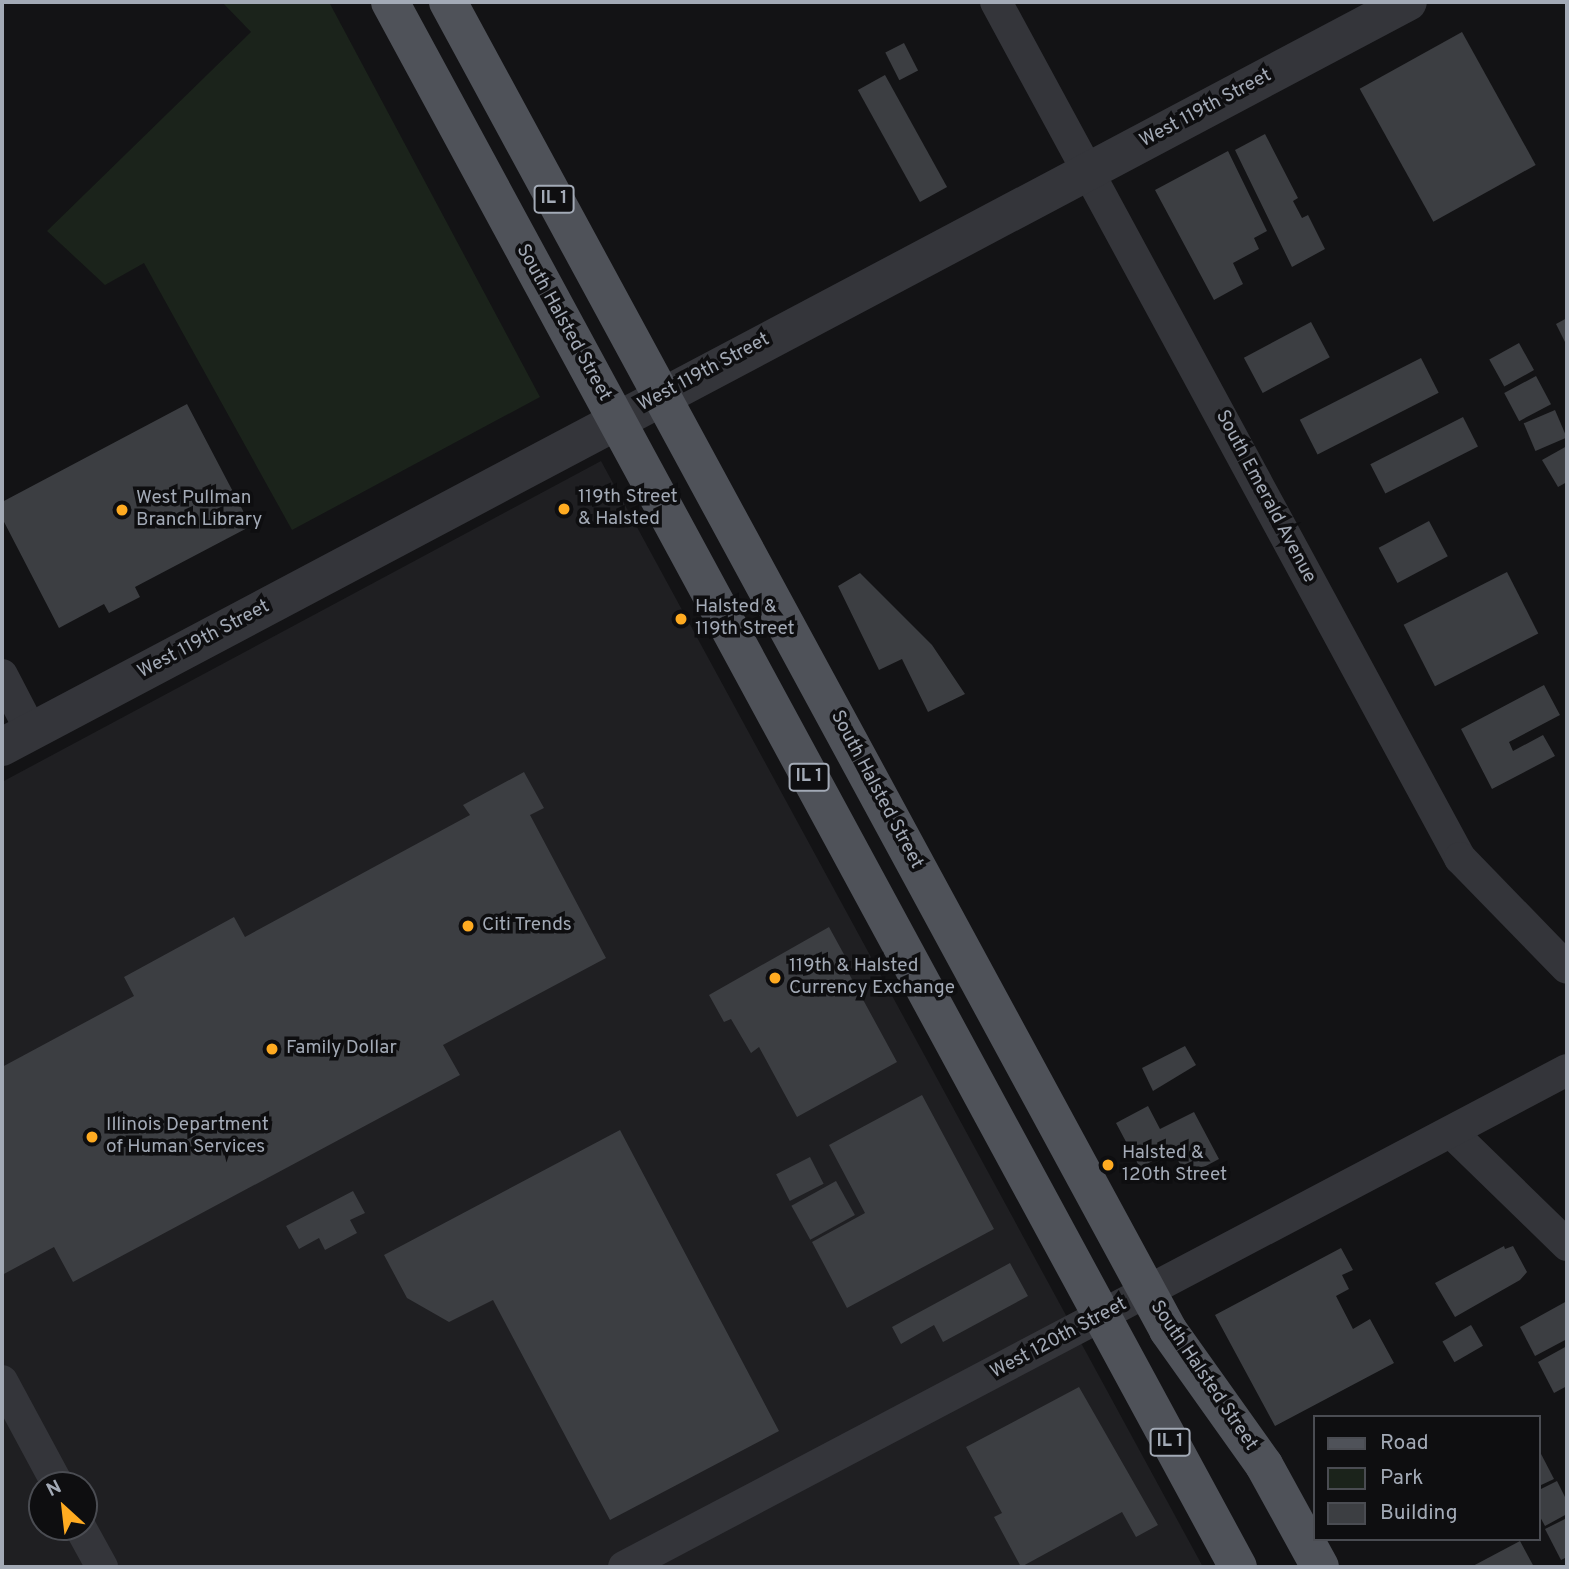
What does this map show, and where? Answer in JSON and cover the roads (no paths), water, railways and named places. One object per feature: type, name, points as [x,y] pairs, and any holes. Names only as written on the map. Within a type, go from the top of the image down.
[{"type":"main road","name":"South Halsted Street","points":[[390,2],[1238,1567]]},
{"type":"main road","name":"South Halsted Street","points":[[448,2],[1168,1330],[1264,1465],[1320,1567]]},
{"type":"street","name":"South Emerald Avenue","points":[[996,2],[1460,858],[1567,968]]},
{"type":"street","name":"West 119th Street","points":[[16,739],[1408,2]]},
{"type":"street","points":[[2,675],[16,739]]},
{"type":"street","name":"West 120th Street","points":[[624,1567],[1567,1070]]},
{"type":"street","points":[[1451,1132],[1567,1245]]},
{"type":"street","points":[[2,1381],[50,1471]]},
{"type":"street","points":[[88,1541],[102,1567]]},
{"type":"place","name":"119th Street & Halsted","points":[[564,509]]},
{"type":"place","name":"West Pullman Branch Library","points":[[122,510]]},
{"type":"place","name":"Halsted & 119th Street","points":[[681,619]]},
{"type":"place","name":"Citi Trends","points":[[468,926]]},
{"type":"place","name":"119th & Halsted Currency Exchange","points":[[775,978]]},
{"type":"place","name":"Family Dollar","points":[[272,1049]]},
{"type":"place","name":"Illinois Department of Human Services","points":[[92,1137]]},
{"type":"place","name":"Halsted & 120th Street","points":[[1108,1165]]}]
